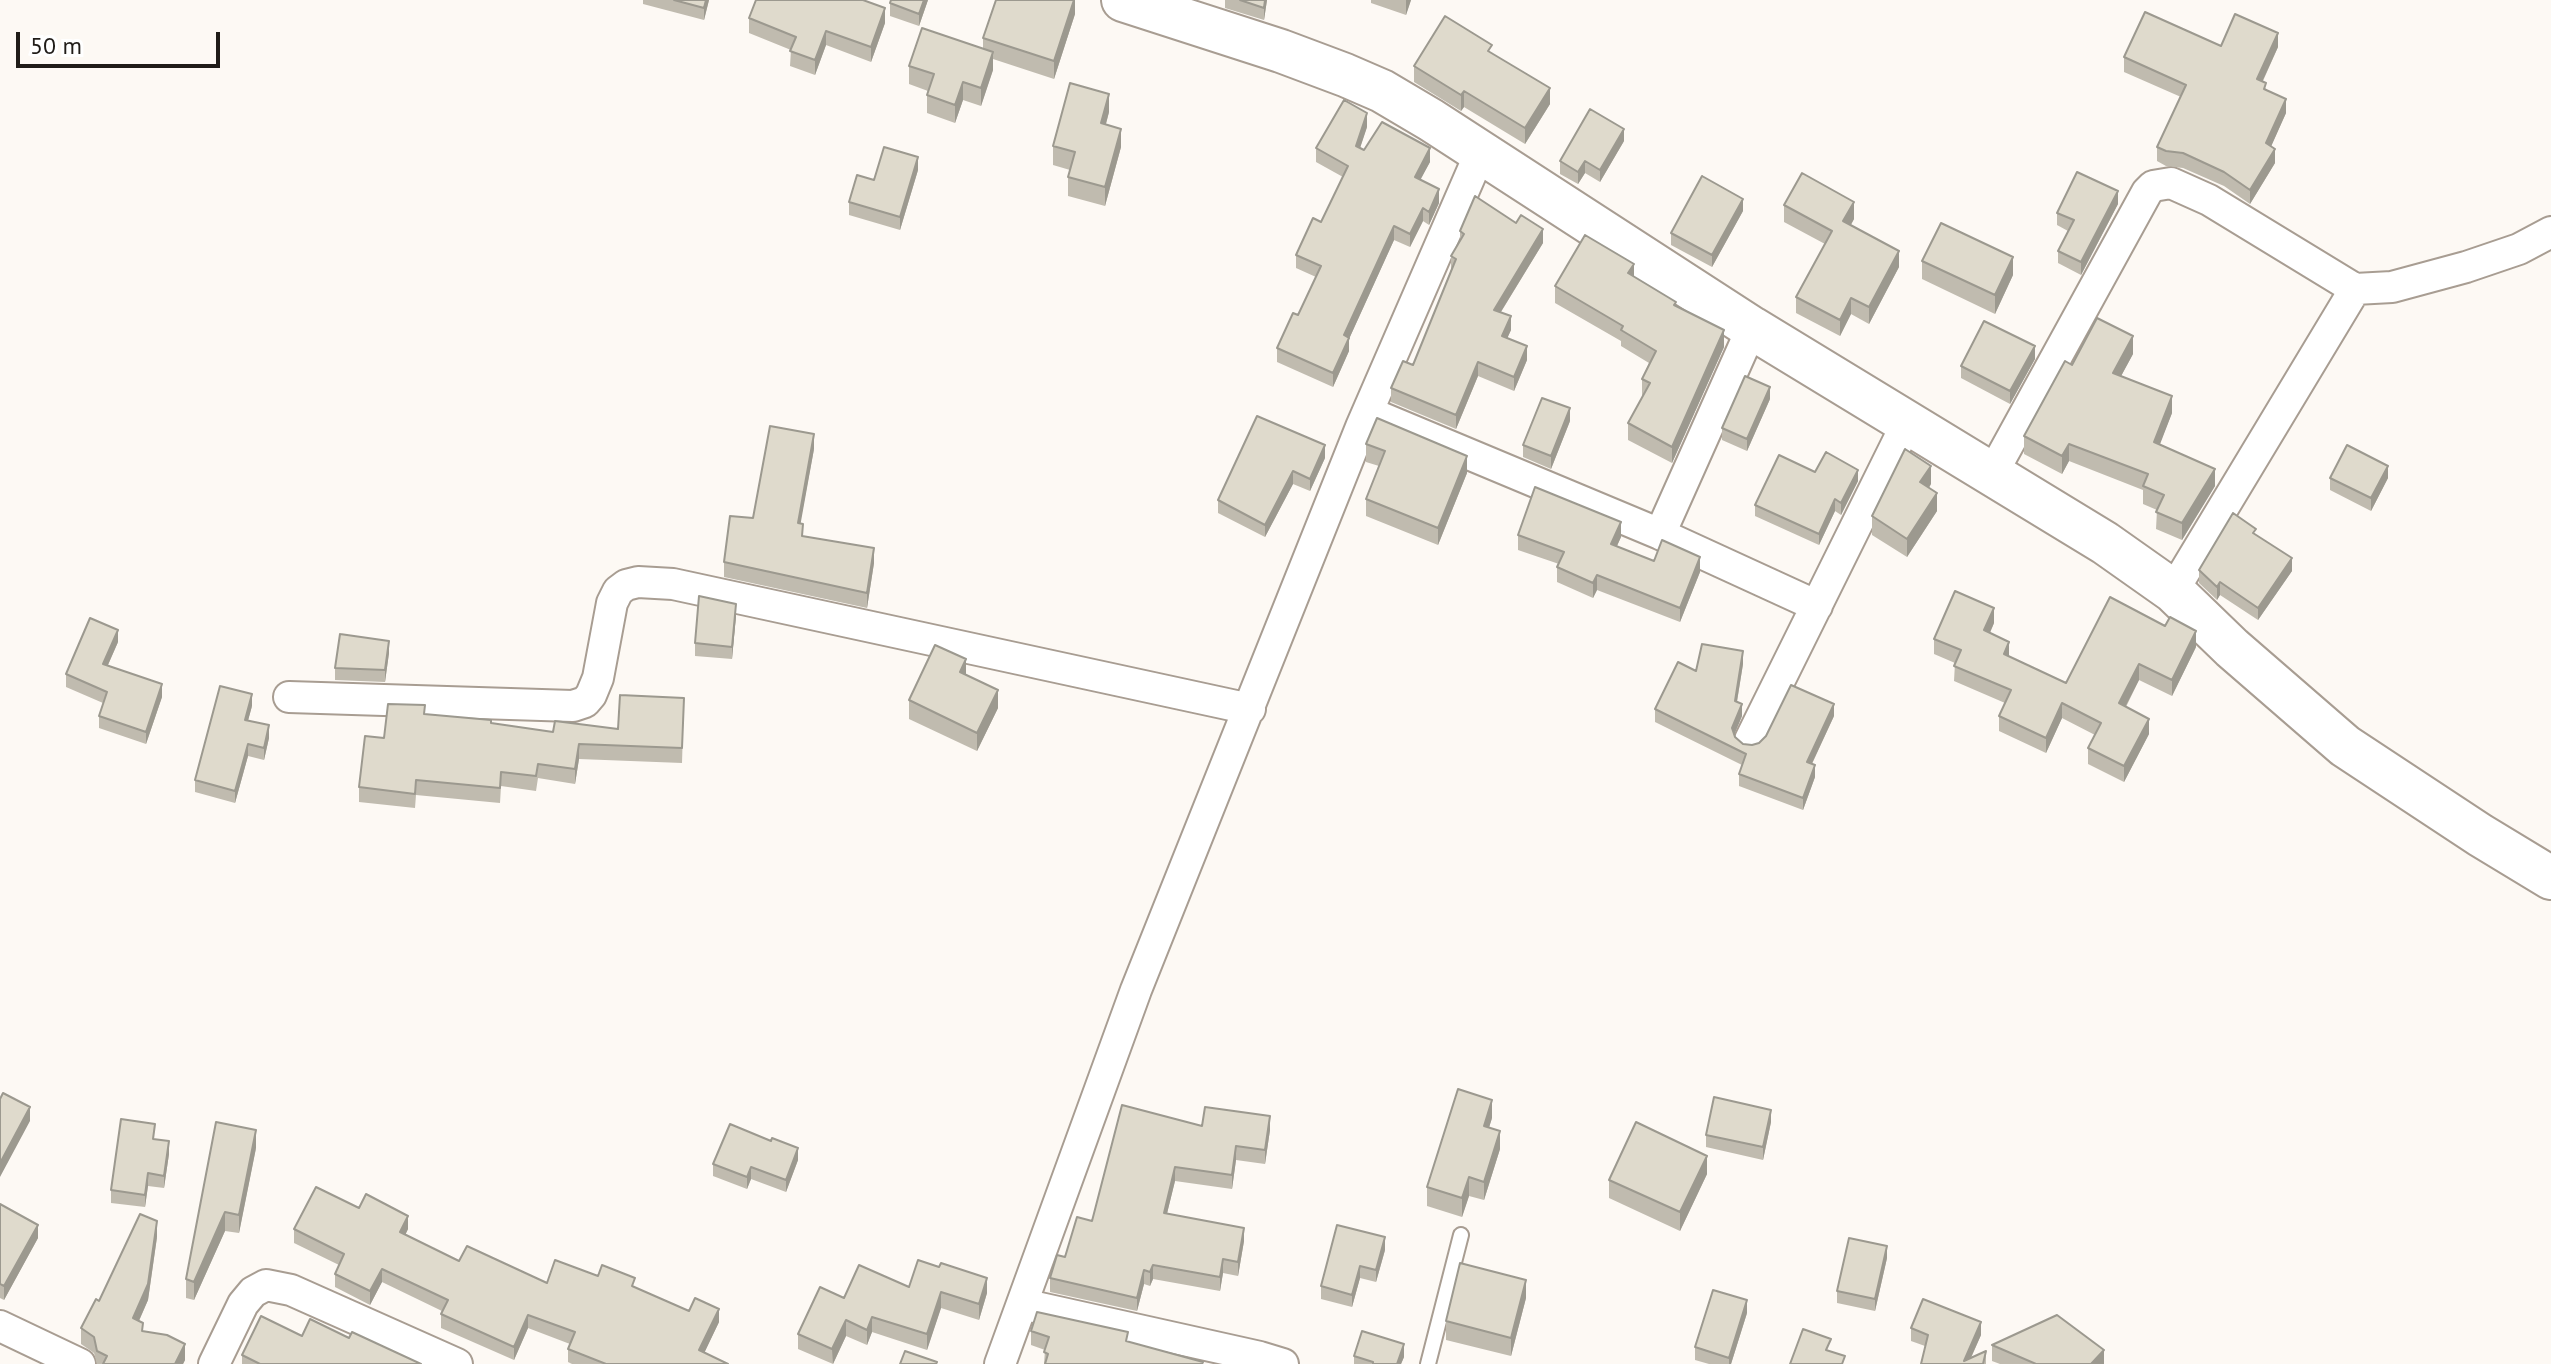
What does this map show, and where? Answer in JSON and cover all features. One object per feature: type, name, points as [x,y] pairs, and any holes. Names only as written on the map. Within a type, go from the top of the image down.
[{"type":"street","points":[[1123,0],[1200,12],[1281,51],[1382,91],[1481,151],[1752,328],[2105,543],[2173,591],[2232,648],[2345,746],[2551,878]]},
{"type":"street","points":[[1000,1364],[1136,990],[1250,709],[1269,654],[1368,412],[1481,151]]},
{"type":"street","points":[[1992,474],[2153,186],[2171,183],[2209,200],[2355,289],[2392,287],[2466,267],[2519,249],[2551,232]]},
{"type":"street","points":[[2173,591],[2355,289]]},
{"type":"street","points":[[1660,534],[1752,328]]},
{"type":"street","points":[[1368,412],[1660,534],[1817,606]]},
{"type":"street","points":[[1750,740],[1907,423]]},
{"type":"street","points":[[289,697],[573,706],[585,702],[596,687],[612,603],[618,591],[638,582],[673,584],[1250,709]]},
{"type":"street","points":[[214,1364],[243,1304],[253,1292],[266,1285],[291,1290],[457,1364]]},
{"type":"street","points":[[1022,1304],[1283,1364]]},
{"type":"street","points":[[0,1326],[80,1364]]},
{"type":"lane","points":[[1428,1364],[1461,1235]]},
{"type":"building","points":[[674,0],[706,0],[704,8]]},
{"type":"building","points":[[756,0],[863,0],[885,8],[871,47],[826,31],[815,60],[790,51],[796,37],[749,18]]},
{"type":"building","points":[[891,0],[924,0],[919,14],[890,3]]},
{"type":"building","points":[[996,0],[1074,0],[1054,61],[983,38]]},
{"type":"building","points":[[1240,0],[1265,0],[1264,8]]},
{"type":"building","points":[[2145,12],[2221,46],[2235,14],[2278,33],[2257,79],[2266,83],[2264,89],[2286,99],[2266,143],[2275,149],[2250,190],[2224,172],[2183,153],[2157,147],[2186,85],[2124,57]]},
{"type":"building","points":[[1445,16],[1492,45],[1488,51],[1550,88],[1525,128],[1464,91],[1461,95],[1414,66]]},
{"type":"building","points":[[922,28],[993,52],[981,88],[963,82],[955,105],[927,95],[934,74],[909,66]]},
{"type":"building","points":[[1070,83],[1109,94],[1101,123],[1121,129],[1105,187],[1068,177],[1075,152],[1053,146]]},
{"type":"building","points":[[1344,100],[1367,113],[1356,146],[1364,150],[1382,122],[1430,148],[1415,177],[1439,189],[1429,212],[1423,208],[1410,234],[1394,226],[1344,335],[1349,338],[1333,373],[1277,348],[1293,313],[1298,315],[1321,266],[1296,255],[1313,218],[1321,222],[1348,166],[1316,148]]},
{"type":"building","points":[[1590,109],[1624,129],[1600,170],[1585,161],[1578,172],[1560,161]]},
{"type":"building","points":[[884,147],[918,157],[900,217],[849,202],[857,175],[874,180]]},
{"type":"building","points":[[2077,172],[2118,191],[2081,262],[2058,251],[2074,220],[2057,213]]},
{"type":"building","points":[[1802,173],[1854,202],[1843,221],[1899,251],[1869,307],[1851,298],[1840,320],[1796,297],[1832,231],[1784,205]]},
{"type":"building","points":[[1702,176],[1743,199],[1712,255],[1671,233]]},
{"type":"building","points":[[1475,196],[1516,223],[1521,215],[1543,229],[1494,310],[1511,316],[1502,336],[1527,346],[1514,377],[1478,362],[1456,415],[1391,388],[1403,361],[1413,365],[1456,259],[1451,256],[1464,234],[1460,231]]},
{"type":"building","points":[[1941,223],[2013,257],[1995,295],[1922,261]]},
{"type":"building","points":[[1585,235],[1634,264],[1628,273],[1676,302],[1674,305],[1724,330],[1672,447],[1628,423],[1650,383],[1642,379],[1656,351],[1621,330],[1623,326],[1555,286]]},
{"type":"building","points":[[2097,318],[2133,336],[2113,373],[2172,396],[2154,442],[2215,469],[2182,523],[2156,512],[2164,495],[2143,486],[2148,474],[2069,444],[2062,456],[2024,436],[2065,361],[2072,365]]},
{"type":"building","points":[[1984,321],[2035,346],[2010,391],[1961,366]]},
{"type":"building","points":[[1745,376],[1770,387],[1747,439],[1722,428]]},
{"type":"building","points":[[1542,398],[1570,408],[1551,456],[1523,445]]},
{"type":"building","points":[[1257,416],[1325,445],[1310,479],[1293,471],[1265,525],[1218,500]]},
{"type":"building","points":[[1377,418],[1467,456],[1438,528],[1366,499],[1385,451],[1366,444]]},
{"type":"building","points":[[770,426],[814,434],[798,523],[803,524],[802,536],[874,548],[867,593],[724,562],[730,516],[753,518]]},
{"type":"building","points":[[2347,445],[2388,466],[2371,498],[2330,478]]},
{"type":"building","points":[[1905,449],[1931,466],[1920,482],[1937,493],[1907,539],[1872,516]]},
{"type":"building","points":[[1826,452],[1858,470],[1841,503],[1835,499],[1819,534],[1755,505],[1779,455],[1815,472]]},
{"type":"building","points":[[1535,487],[1621,522],[1611,544],[1654,561],[1662,540],[1700,557],[1680,608],[1597,575],[1593,583],[1557,567],[1564,552],[1518,535]]},
{"type":"building","points":[[2233,513],[2256,529],[2253,533],[2292,558],[2258,608],[2220,582],[2217,587],[2199,570]]},
{"type":"building","points":[[1955,591],[1994,608],[1984,630],[2009,642],[2004,654],[2066,683],[2110,597],[2165,626],[2170,617],[2196,631],[2172,680],[2139,664],[2119,703],[2149,719],[2124,766],[2088,748],[2101,723],[2062,703],[2046,738],[1999,716],[2011,690],[1954,666],[1961,650],[1934,639]]},
{"type":"building","points":[[699,596],[736,604],[732,647],[695,643]]},
{"type":"building","points":[[90,618],[118,630],[103,664],[162,684],[146,732],[99,716],[107,692],[66,674]]},
{"type":"building","points":[[340,634],[389,641],[385,670],[335,668]]},
{"type":"building","points":[[1702,644],[1743,651],[1735,701],[1742,704],[1732,728],[1735,737],[1743,744],[1759,743],[1766,736],[1791,685],[1834,704],[1807,762],[1815,765],[1803,798],[1739,774],[1746,754],[1655,709],[1678,662],[1696,671]]},
{"type":"building","points":[[935,645],[966,659],[960,672],[998,690],[977,733],[909,700]]},
{"type":"building","points":[[220,686],[252,694],[245,720],[269,725],[264,748],[248,744],[235,791],[195,780]]},
{"type":"building","points":[[620,695],[684,698],[682,748],[579,744],[575,769],[538,764],[536,776],[501,772],[500,788],[416,780],[415,794],[359,787],[365,736],[384,738],[388,704],[425,705],[424,714],[491,720],[491,723],[553,732],[555,721],[618,729]]},
{"type":"building","points":[[1458,1089],[1492,1100],[1484,1126],[1500,1131],[1484,1182],[1469,1177],[1462,1198],[1427,1187]]},
{"type":"building","points":[[3,1093],[30,1107],[0,1163],[0,1099]]},
{"type":"building","points":[[1714,1097],[1771,1110],[1763,1147],[1706,1135]]},
{"type":"building","points":[[1122,1105],[1202,1126],[1205,1107],[1270,1116],[1265,1150],[1236,1146],[1232,1175],[1175,1167],[1164,1213],[1244,1228],[1238,1262],[1223,1259],[1220,1277],[1153,1265],[1150,1272],[1144,1270],[1137,1298],[1050,1278],[1057,1255],[1065,1257],[1077,1217],[1092,1221]]},
{"type":"building","points":[[121,1119],[155,1124],[153,1139],[169,1141],[164,1176],[148,1173],[145,1195],[111,1190]]},
{"type":"building","points":[[216,1122],[256,1130],[239,1215],[225,1212],[194,1282],[186,1279]]},
{"type":"building","points":[[1636,1122],[1707,1156],[1680,1212],[1609,1180]]},
{"type":"building","points":[[730,1124],[798,1148],[786,1180],[751,1167],[747,1177],[713,1164]]},
{"type":"building","points":[[316,1187],[359,1208],[366,1194],[408,1216],[400,1232],[459,1261],[467,1246],[547,1283],[555,1260],[598,1276],[602,1265],[635,1278],[632,1286],[689,1311],[695,1298],[719,1309],[699,1350],[728,1364],[606,1364],[568,1349],[575,1332],[528,1315],[514,1347],[441,1314],[448,1300],[382,1269],[370,1291],[335,1274],[344,1254],[294,1229]]},
{"type":"building","points":[[0,1204],[38,1225],[4,1286],[0,1284]]},
{"type":"building","points":[[140,1214],[157,1221],[148,1284],[133,1318],[143,1323],[142,1331],[167,1335],[185,1344],[175,1364],[103,1364],[107,1356],[97,1351],[94,1337],[81,1328],[96,1299],[99,1301]]},
{"type":"building","points":[[1337,1225],[1385,1237],[1376,1270],[1360,1266],[1352,1295],[1321,1286]]},
{"type":"building","points":[[1849,1238],[1887,1246],[1875,1299],[1837,1291]]},
{"type":"building","points":[[918,1260],[939,1267],[941,1263],[987,1278],[979,1304],[941,1292],[927,1334],[872,1317],[867,1330],[846,1320],[832,1349],[798,1334],[820,1287],[844,1298],[859,1265],[909,1287]]},
{"type":"building","points":[[1460,1263],[1526,1280],[1511,1338],[1446,1321]]},
{"type":"building","points":[[1713,1290],[1747,1300],[1729,1358],[1695,1347]]},
{"type":"building","points":[[1923,1299],[1981,1322],[1964,1361],[1986,1351],[1983,1364],[1921,1364],[1928,1335],[1911,1328]]},
{"type":"building","points":[[1037,1312],[1128,1332],[1126,1341],[1203,1362],[1045,1364],[1048,1354],[1044,1352],[1049,1337],[1031,1331]]},
{"type":"building","points":[[2057,1315],[2104,1350],[2091,1364],[2036,1364],[1992,1345]]},
{"type":"building","points":[[261,1316],[302,1336],[310,1319],[349,1338],[352,1332],[421,1364],[260,1364],[242,1355]]},
{"type":"building","points":[[1803,1329],[1831,1339],[1826,1350],[1845,1356],[1842,1364],[1790,1364]]},
{"type":"building","points":[[1362,1331],[1404,1344],[1397,1364],[1373,1364],[1354,1356]]},
{"type":"building","points":[[905,1351],[937,1362],[900,1364]]}]
